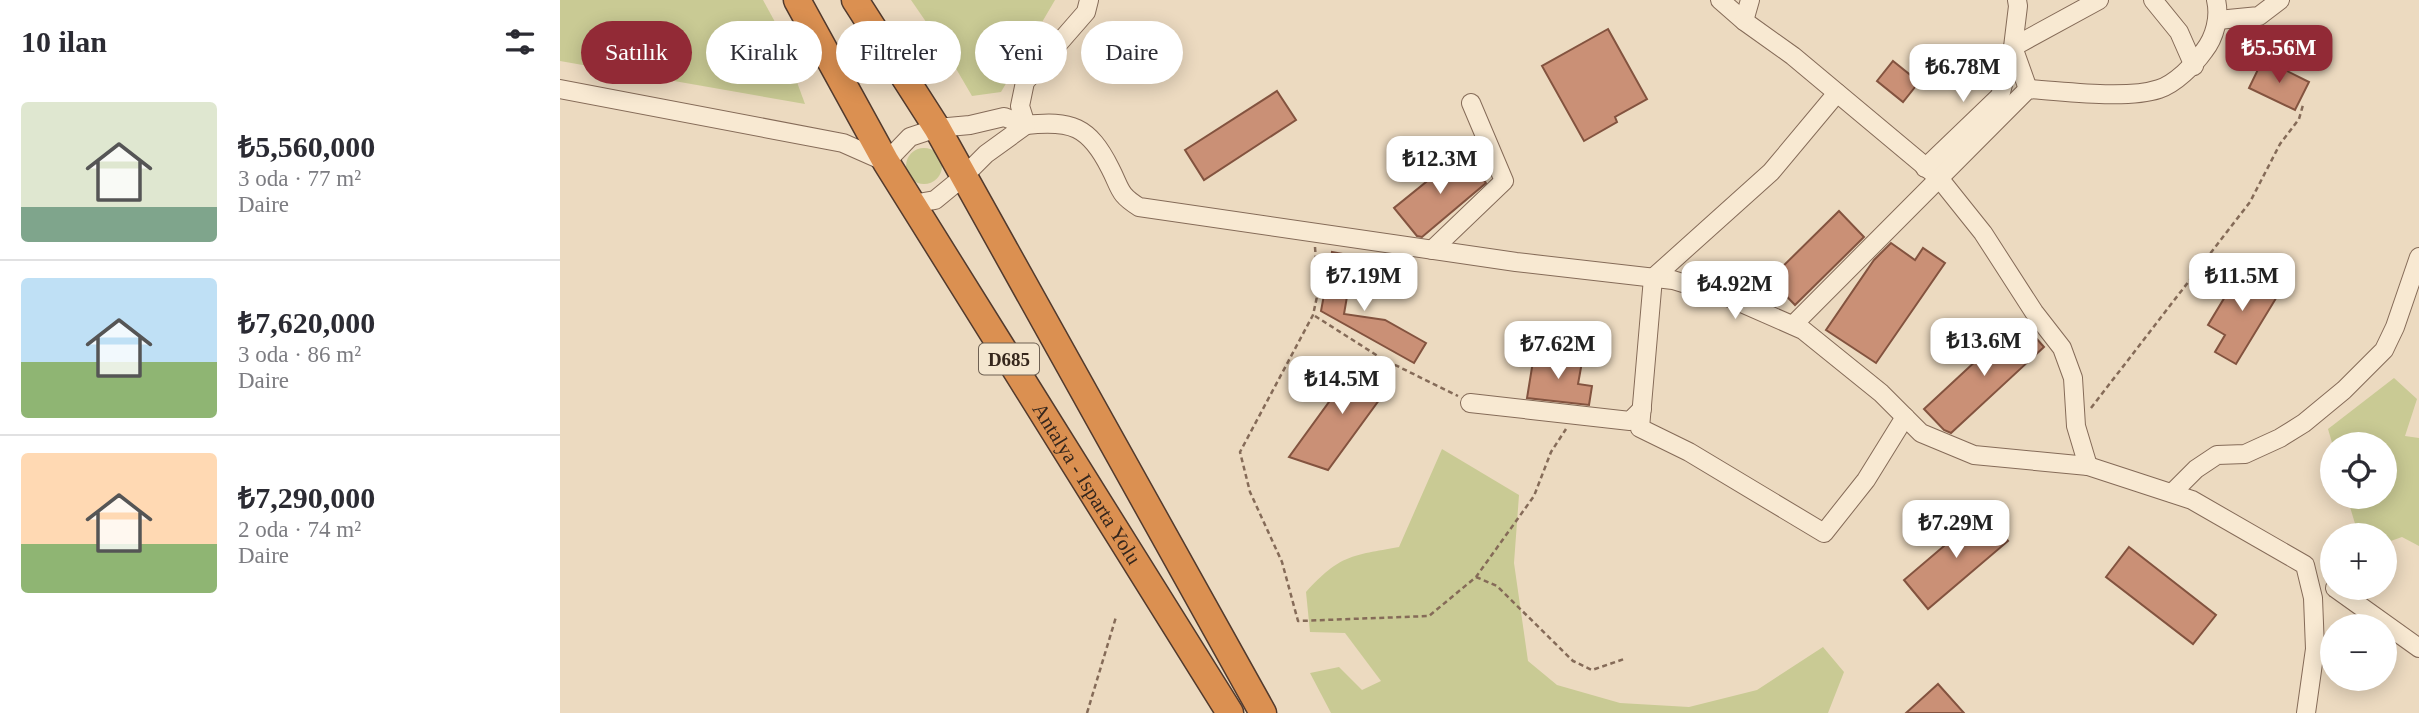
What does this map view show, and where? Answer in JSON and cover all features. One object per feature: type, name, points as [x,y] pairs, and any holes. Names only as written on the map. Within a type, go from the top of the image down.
[{"type":"highway","name":"Antalya - Isparta Yolu","points":[[797,0],[886,162],[1230,713]]},
{"type":"highway","name":"Antalya - Isparta Yolu","points":[[855,0],[937,128],[1263,713]]},
{"type":"street","points":[[1026,125],[1020,106],[1025,82],[1086,12],[1089,0]]},
{"type":"street","points":[[1720,0],[1793,56],[1932,173],[1983,233],[2034,312],[2062,348],[2073,378],[2076,426],[2088,466]]},
{"type":"street","points":[[1744,21],[1750,0]]},
{"type":"street","points":[[1793,325],[2000,96],[2013,47],[2017,0]]},
{"type":"street","points":[[2013,47],[2099,0]]},
{"type":"street","points":[[2153,0],[2179,32],[2193,66]]},
{"type":"street","points":[[1932,173],[2028,89],[2115,95],[2160,89],[2193,66],[2209,44],[2218,20],[2216,0]]},
{"type":"street","points":[[2218,20],[2259,16],[2280,0]]},
{"type":"street","points":[[2013,47],[2028,89]]},
{"type":"street","points":[[560,89],[843,142],[886,162],[910,137],[937,128],[970,125],[1003,117],[1026,125],[1057,122],[1091,136],[1110,167],[1123,198],[1139,207],[1432,250],[1673,280],[1728,297],[1793,325],[1881,393],[1922,433],[1974,455],[2088,466],[2192,500],[2320,576]]},
{"type":"street","points":[[1838,93],[1770,172],[1653,278],[1640,428],[1689,452],[1824,533],[1866,480],[1905,417]]},
{"type":"street","points":[[1432,250],[1504,181],[1471,103]]},
{"type":"street","points":[[906,194],[918,203],[935,200],[986,153],[1026,125]]},
{"type":"street","points":[[2172,493],[2196,469],[2217,455],[2245,454],[2280,438],[2304,423],[2344,390],[2384,350],[2395,327],[2419,257]]},
{"type":"street","points":[[1471,402],[1630,421],[1642,409]]},
{"type":"street","points":[[2305,565],[2313,598],[2315,649],[2306,713]]},
{"type":"street","points":[[2352,600],[2419,648]]},
{"type":"path","points":[[2076,426],[2250,202],[2280,144],[2299,119],[2303,105]]},
{"type":"path","points":[[1314,233],[1318,292],[1313,315],[1240,453],[1250,492],[1283,562],[1298,621],[1429,616],[1476,577],[1534,496],[1551,452],[1575,415]]},
{"type":"path","points":[[1313,315],[1381,358],[1471,402]]},
{"type":"path","points":[[1476,577],[1497,586],[1573,661],[1592,670],[1624,659]]},
{"type":"path","points":[[1087,713],[1116,617]]},
{"type":"green space","points":[[560,0],[763,0],[774,21],[706,21],[706,84],[798,84],[805,104],[691,84],[692,21],[581,21],[581,65],[560,61]]},
{"type":"green space","points":[[911,0],[1055,0],[1043,21],[975,21],[975,84],[1006,84],[1001,92],[972,96],[961,77],[961,21],[925,21]]},
{"type":"green space","points":[[924,148],[937,153],[942,166],[937,179],[924,184],[911,179],[906,166],[911,153]]},
{"type":"green space","points":[[2394,378],[2417,399],[2405,436],[2419,438],[2419,546],[2402,537],[2397,539],[2397,523],[2355,523],[2351,509],[2397,509],[2397,432],[2329,432],[2328,429]]},
{"type":"green space","points":[[1442,449],[1519,495],[1514,563],[1528,661],[1557,685],[1620,703],[1689,707],[1757,690],[1823,647],[1844,672],[1828,713],[1331,713],[1310,673],[1339,667],[1362,690],[1381,681],[1345,633],[1310,632],[1306,592],[1338,563],[1369,552],[1399,547]]},
{"type":"building","points":[[1608,29],[1647,99],[1615,117],[1617,122],[1584,141],[1542,66]]},
{"type":"building","points":[[2263,59],[2309,82],[2295,110],[2249,88]]},
{"type":"building","points":[[1893,61],[1919,82],[1903,102],[1877,81]]},
{"type":"building","points":[[1277,91],[1296,120],[1204,180],[1185,150]]},
{"type":"building","points":[[1462,153],[1486,183],[1422,237],[1417,236],[1394,208]]},
{"type":"building","points":[[1839,211],[1864,237],[1795,305],[1770,279]]},
{"type":"building","points":[[1891,243],[1915,260],[1923,248],[1945,263],[1876,363],[1826,330],[1874,260]]},
{"type":"building","points":[[1332,252],[1354,256],[1344,314],[1385,320],[1426,343],[1414,363],[1321,311]]},
{"type":"building","points":[[2246,262],[2278,295],[2236,364],[2215,352],[2225,335],[2208,325]]},
{"type":"building","points":[[2020,320],[2044,347],[1951,433],[1944,430],[1924,409]]},
{"type":"building","points":[[1534,355],[1582,362],[1578,384],[1592,386],[1589,405],[1527,398]]},
{"type":"building","points":[[1361,358],[1393,381],[1328,470],[1289,457]]},
{"type":"building","points":[[1984,512],[2008,541],[1928,609],[1904,580]]},
{"type":"building","points":[[2129,547],[2216,615],[2193,644],[2106,577]]},
{"type":"building","points":[[1938,684],[1964,713],[1906,713]]}]
